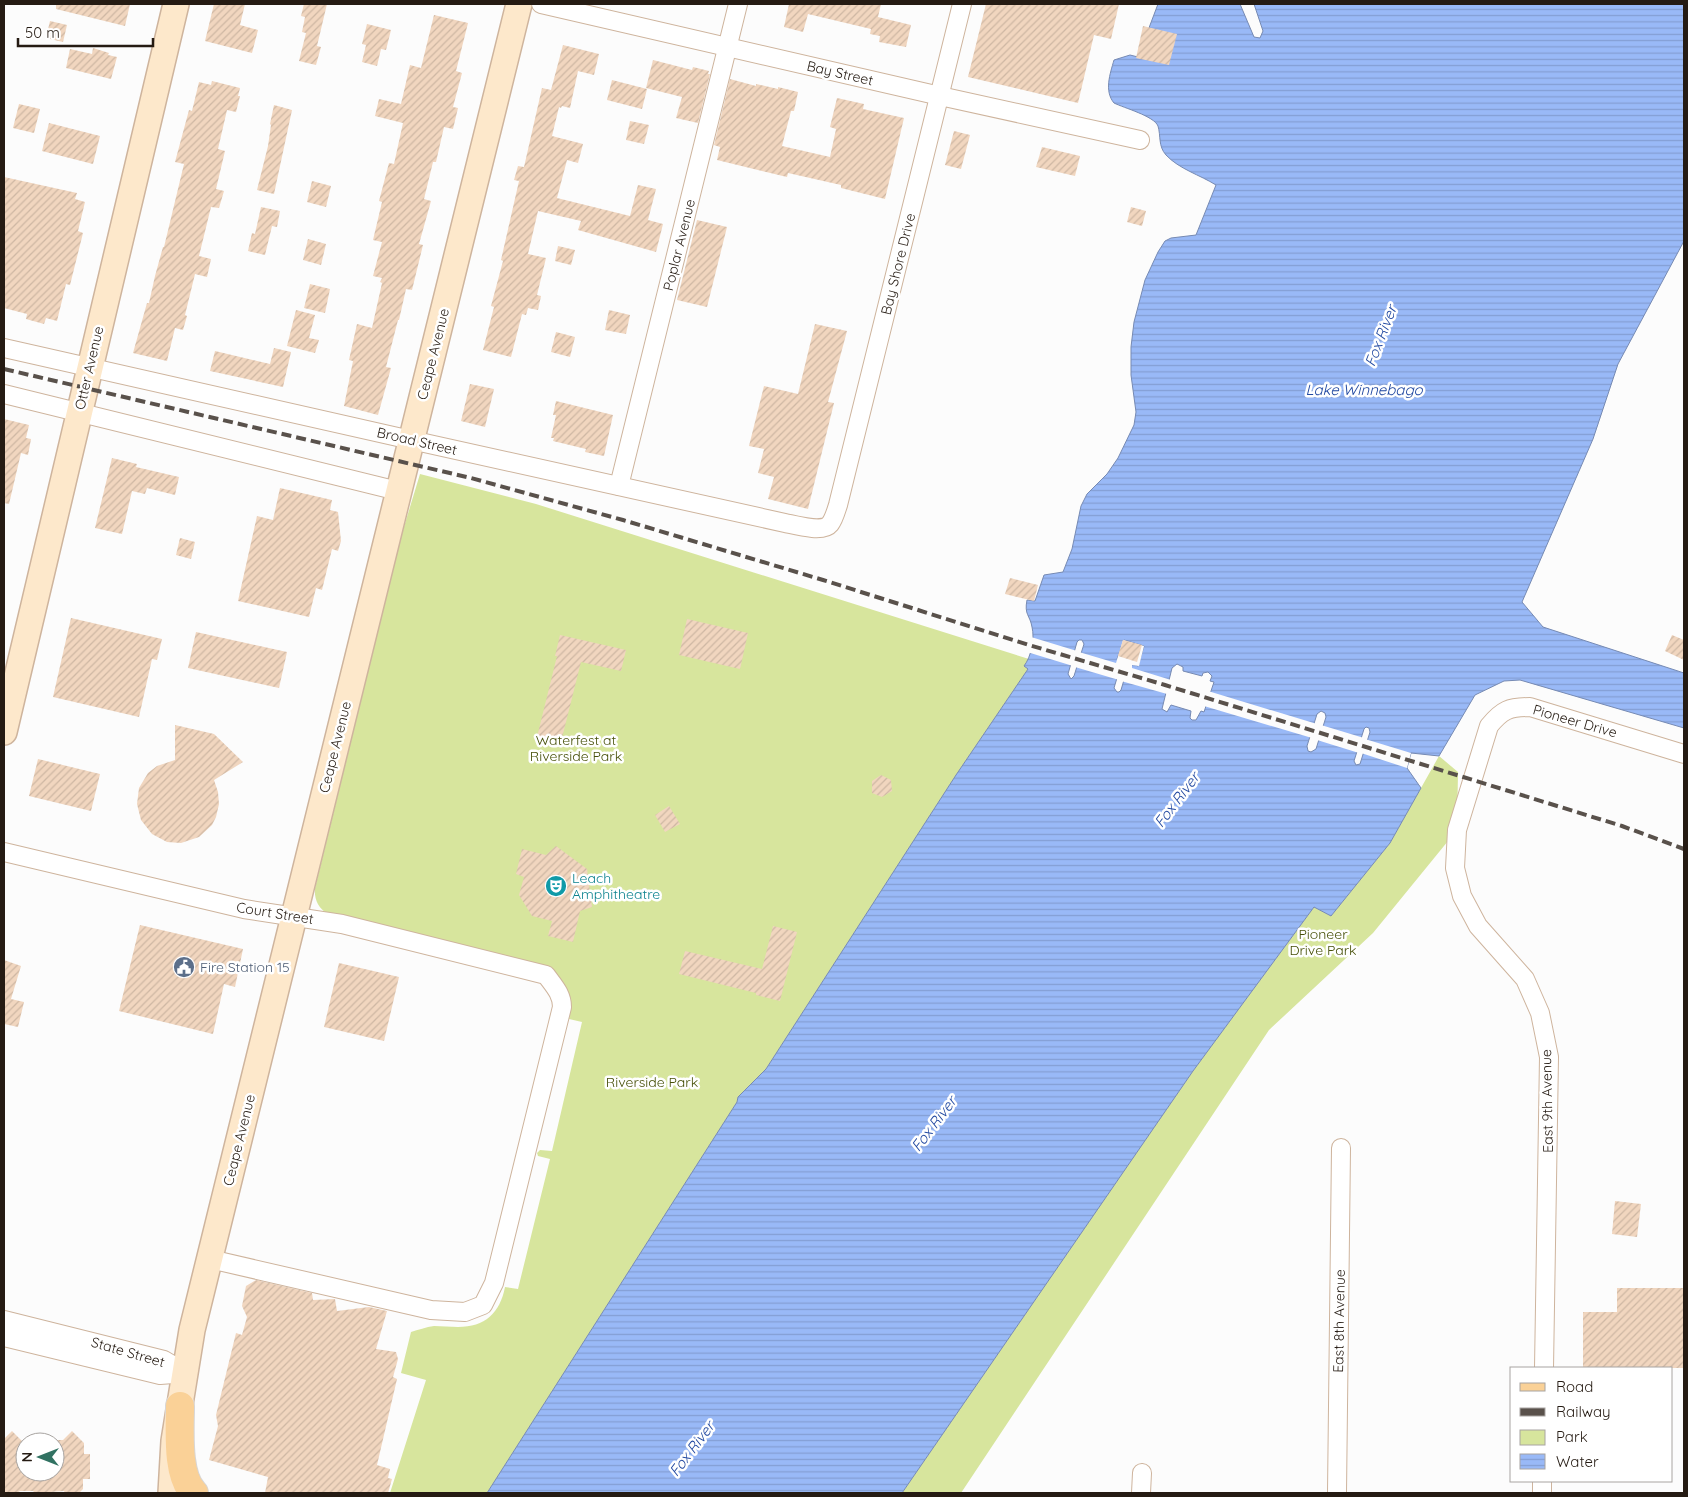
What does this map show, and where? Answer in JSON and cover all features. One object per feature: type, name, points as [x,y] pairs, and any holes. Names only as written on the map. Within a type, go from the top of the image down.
[{"type":"main road","points":[[180,1406],[184,1474],[191,1491],[194,1493]]},
{"type":"street","name":"Otter Avenue","points":[[4,732],[78,412],[176,4]]},
{"type":"street","name":"Ceape Avenue","points":[[170,1493],[174,1441],[192,1330],[519,4]]},
{"type":"street","name":"Bay Street","points":[[541,4],[1140,140]]},
{"type":"street","name":"Poplar Avenue","points":[[619,486],[738,4]]},
{"type":"street","name":"Bay Shore Drive","points":[[830,524],[838,505],[962,4]]},
{"type":"street","name":"Broad Street","points":[[4,348],[619,486],[817,528],[824,528],[830,524]]},
{"type":"street","points":[[4,394],[398,491]]},
{"type":"street","name":"Pioneer Drive","points":[[1457,830],[1489,726],[1505,710],[1516,707],[1530,707],[1684,754]]},
{"type":"street","name":"East 9th Avenue","points":[[1457,830],[1455,868],[1462,896],[1478,926],[1525,979],[1540,1012],[1549,1057],[1544,1367]]},
{"type":"street","name":"Court Street","points":[[4,852],[244,909],[342,924],[546,975],[562,999],[562,1007],[494,1283],[483,1305],[465,1312],[431,1310],[210,1259]]},
{"type":"street","name":"East 8th Avenue","points":[[1338,1493],[1341,1148]]},
{"type":"street","name":"State Street","points":[[4,1320],[164,1360],[186,1372]]},
{"type":"street","name":"State Street","points":[[4,1337],[160,1375],[186,1372]]},
{"type":"street","points":[[1141,1493],[1142,1473]]},
{"type":"green space","name":"Waterfest at Riverside Park","points":[[420,474],[536,504],[1029,659],[1028,669],[956,775],[766,1069],[738,1097],[737,1102],[487,1493],[390,1493],[426,1380],[401,1373],[411,1332],[434,1326],[458,1327],[476,1324],[490,1317],[495,1311],[503,1296],[505,1287],[518,1289],[550,1159],[538,1156],[537,1153],[540,1150],[552,1151],[582,1022],[569,1019],[569,994],[554,972],[328,914],[319,906],[315,892],[400,540]]},
{"type":"green space","name":"Pioneer Drive Park","points":[[1439,756],[1458,772],[1457,830],[1373,933],[1269,1030],[961,1493],[902,1493],[1193,1071],[1314,907],[1331,916],[1390,843]]},
{"type":"water","points":[[1158,4],[1240,4],[1254,37],[1260,38],[1263,31],[1254,4],[1684,4],[1684,241],[1618,364],[1593,439],[1522,602],[1543,627],[1684,673],[1684,728],[1520,680],[1504,681],[1475,695],[1439,756],[1411,753],[1407,768],[1421,788],[1390,843],[1331,916],[1314,907],[1193,1071],[902,1493],[487,1493],[737,1102],[738,1097],[766,1069],[956,775],[1028,669],[1024,666],[1033,642],[1033,632],[1027,612],[1027,600],[1035,601],[1044,575],[1063,572],[1072,549],[1081,506],[1087,494],[1107,474],[1118,458],[1134,425],[1136,412],[1131,375],[1131,347],[1134,322],[1145,280],[1165,241],[1171,238],[1196,235],[1216,185],[1183,168],[1163,152],[1158,126],[1155,122],[1114,103],[1109,93],[1109,82],[1114,60],[1130,55],[1138,57]],"holes":[[[1082,640],[1084,644],[1074,676],[1071,679],[1068,674],[1077,642]],[[1124,640],[1144,646],[1138,666],[1129,663],[1119,692],[1114,688],[1122,661],[1117,659]],[[1177,664],[1183,667],[1183,671],[1202,676],[1203,673],[1208,672],[1212,676],[1210,681],[1214,682],[1204,712],[1201,711],[1196,720],[1190,718],[1191,711],[1171,705],[1167,712],[1162,709],[1172,668]],[[1321,711],[1325,713],[1326,717],[1316,749],[1311,752],[1308,751],[1307,746],[1317,714]],[[1366,727],[1369,728],[1370,732],[1360,764],[1356,765],[1354,761],[1364,729]]]},
{"type":"pier","points":[[1031,637],[1077,651],[1073,666],[1027,652]]},
{"type":"pier","points":[[1123,640],[1144,646],[1139,666],[1132,665],[1132,668],[1171,680],[1167,694],[1121,681],[1127,662],[1137,663],[1141,648],[1125,643],[1120,658],[1125,661],[1119,680],[1075,667],[1079,652],[1116,663]]},
{"type":"pier","points":[[1208,691],[1317,724],[1312,738],[1204,706]]},
{"type":"pier","points":[[1321,725],[1364,738],[1359,753],[1317,740]]},
{"type":"pier","points":[[1365,739],[1411,753],[1407,768],[1361,753]]},
{"type":"building","points":[[56,4],[130,4],[125,26],[56,9]]},
{"type":"building","points":[[214,4],[245,4],[240,25],[258,30],[252,53],[205,41]]},
{"type":"building","points":[[304,4],[327,4],[317,46],[321,47],[316,65],[299,61],[306,33],[302,32],[305,17],[301,16]]},
{"type":"building","points":[[789,4],[881,4],[878,17],[911,25],[906,47],[879,42],[880,36],[870,34],[871,29],[808,14],[803,32],[784,27]]},
{"type":"building","points":[[986,4],[1119,4],[1111,39],[1094,35],[1078,103],[968,77]]},
{"type":"building","points":[[434,15],[468,23],[456,71],[462,73],[453,107],[458,108],[453,129],[444,127],[436,162],[433,162],[424,199],[431,201],[419,244],[423,245],[412,290],[406,289],[386,367],[391,368],[378,415],[344,406],[353,361],[349,360],[357,324],[372,328],[382,283],[380,282],[382,278],[373,276],[382,242],[373,240],[382,202],[379,201],[389,163],[394,164],[403,123],[375,116],[379,99],[401,104],[410,65],[421,68]]},
{"type":"building","points":[[50,21],[67,25],[63,42],[46,38]]},
{"type":"building","points":[[367,24],[391,30],[386,50],[381,49],[377,66],[362,62],[366,45],[362,44]]},
{"type":"building","points":[[1143,26],[1177,34],[1169,65],[1136,58]]},
{"type":"building","points":[[563,45],[599,54],[594,75],[578,71],[570,108],[559,107],[552,136],[583,144],[578,163],[567,160],[557,198],[630,216],[638,185],[656,189],[648,220],[663,224],[656,252],[578,230],[581,221],[538,211],[528,254],[546,258],[537,295],[541,296],[538,310],[528,308],[526,315],[522,314],[511,357],[483,350],[494,307],[491,306],[503,261],[501,260],[519,181],[514,180],[518,166],[524,167],[542,88],[551,90]]},
{"type":"building","points":[[93,48],[117,57],[111,79],[66,68],[70,49],[92,54]]},
{"type":"building","points":[[653,60],[692,70],[693,67],[709,71],[708,74],[710,74],[698,123],[676,118],[682,97],[646,88]]},
{"type":"building","points":[[730,79],[756,86],[756,84],[778,89],[778,87],[798,92],[794,111],[791,111],[782,146],[830,157],[836,129],[830,127],[837,98],[864,104],[863,109],[904,118],[885,199],[841,188],[841,185],[788,173],[787,177],[717,160],[720,147],[714,145]]},
{"type":"building","points":[[612,80],[647,89],[642,109],[607,100]]},
{"type":"building","points":[[212,81],[240,88],[238,96],[240,96],[236,112],[227,110],[218,149],[225,151],[216,189],[224,191],[219,208],[211,207],[199,256],[211,259],[207,277],[195,274],[183,330],[175,328],[167,361],[133,353],[147,303],[149,303],[184,164],[175,162],[189,110],[192,111],[199,82],[211,85]]},
{"type":"building","points":[[19,104],[40,109],[34,133],[13,128]]},
{"type":"building","points":[[274,105],[292,110],[274,194],[257,190],[268,146]]},
{"type":"building","points":[[630,121],[649,125],[644,144],[626,140]]},
{"type":"building","points":[[49,123],[100,136],[93,164],[42,151]]},
{"type":"building","points":[[954,131],[970,135],[961,169],[945,165]]},
{"type":"building","points":[[1042,147],[1080,156],[1075,176],[1036,167]]},
{"type":"building","points":[[4,177],[77,193],[75,199],[85,202],[78,231],[83,233],[70,285],[66,284],[57,321],[46,318],[44,324],[26,319],[27,314],[4,308]]},
{"type":"building","points":[[312,181],[331,186],[326,207],[307,202]]},
{"type":"building","points":[[261,207],[280,211],[277,227],[272,226],[265,255],[248,251],[252,233],[255,234]]},
{"type":"building","points":[[1131,207],[1146,211],[1142,226],[1127,222]]},
{"type":"building","points":[[697,220],[727,227],[707,307],[677,300]]},
{"type":"building","points":[[308,239],[326,244],[321,265],[303,260]]},
{"type":"building","points":[[558,246],[575,250],[571,265],[555,261]]},
{"type":"building","points":[[310,284],[330,289],[325,313],[304,308]]},
{"type":"building","points":[[296,310],[315,315],[309,338],[319,340],[315,353],[287,346]]},
{"type":"building","points":[[609,310],[630,315],[626,334],[605,330]]},
{"type":"building","points":[[815,324],[847,331],[828,402],[834,403],[808,509],[768,499],[774,477],[758,473],[764,449],[749,446],[764,386],[798,394]]},
{"type":"building","points":[[556,332],[575,337],[570,357],[551,352]]},
{"type":"building","points":[[274,348],[291,352],[283,387],[210,371],[215,351],[270,364]]},
{"type":"building","points":[[470,384],[494,389],[485,427],[461,421]]},
{"type":"building","points":[[556,401],[613,415],[604,456],[585,452],[586,449],[553,441],[554,438],[551,438],[556,415],[553,415]]},
{"type":"building","points":[[4,419],[29,425],[26,438],[31,439],[28,455],[21,453],[9,504],[4,503]]},
{"type":"building","points":[[112,458],[137,464],[136,467],[179,477],[175,495],[147,488],[145,494],[132,491],[122,534],[95,528]]},
{"type":"building","points":[[280,488],[332,500],[330,510],[338,512],[341,541],[338,551],[332,549],[322,590],[316,588],[309,617],[238,601],[257,516],[273,520]]},
{"type":"building","points":[[180,538],[195,542],[191,559],[176,555]]},
{"type":"building","points":[[1010,578],[1038,585],[1034,601],[1005,594]]},
{"type":"building","points":[[71,618],[162,639],[157,660],[152,659],[139,717],[53,697]]},
{"type":"building","points":[[687,619],[748,633],[740,669],[679,655]]},
{"type":"building","points":[[196,632],[287,652],[279,688],[188,668]]},
{"type":"building","points":[[560,635],[626,650],[621,671],[581,662],[561,742],[537,737],[557,656],[555,656]]},
{"type":"building","points":[[1672,635],[1684,640],[1684,660],[1665,651]]},
{"type":"building","points":[[1123,640],[1142,645],[1137,662],[1118,656]]},
{"type":"building","points":[[175,725],[214,734],[243,762],[214,780],[219,804],[212,825],[199,837],[181,843],[167,842],[152,834],[141,820],[137,804],[139,788],[148,773],[157,766],[175,760]]},
{"type":"building","points":[[38,759],[100,774],[91,811],[29,796]]},
{"type":"building","points":[[881,775],[891,780],[892,791],[882,797],[872,793],[872,781]]},
{"type":"building","points":[[669,806],[680,824],[665,832],[655,815]]},
{"type":"building","name":"Leach Amphitheatre","points":[[556,846],[587,869],[592,907],[580,911],[573,942],[548,936],[552,921],[532,916],[519,895],[524,877],[516,874],[522,849],[546,855]]},
{"type":"building","name":"Fire Station 15","points":[[140,925],[243,949],[235,987],[224,984],[213,1034],[119,1011]]},
{"type":"building","points":[[773,926],[797,932],[780,1001],[756,995],[756,993],[679,974],[685,951],[762,969]]},
{"type":"building","points":[[4,960],[21,966],[11,999],[24,1002],[18,1027],[4,1024]]},
{"type":"building","points":[[339,963],[399,977],[384,1041],[324,1027]]},
{"type":"building","points":[[1615,1201],[1641,1204],[1637,1237],[1612,1234]]},
{"type":"building","points":[[256,1280],[312,1293],[313,1300],[335,1299],[337,1311],[369,1307],[387,1311],[376,1349],[396,1352],[398,1359],[393,1377],[397,1379],[377,1465],[390,1469],[388,1478],[392,1479],[388,1493],[265,1493],[268,1477],[209,1460],[218,1426],[216,1415],[236,1333],[242,1335],[247,1317],[242,1306],[246,1286]]},
{"type":"building","points":[[1617,1288],[1684,1288],[1684,1368],[1583,1367],[1583,1312],[1617,1312]]},
{"type":"building","points":[[12,1431],[15,1434],[15,1482],[65,1482],[65,1438],[72,1431],[84,1443],[84,1454],[90,1454],[90,1479],[83,1479],[83,1489],[79,1493],[20,1491],[17,1493],[4,1493],[4,1439]]},
{"type":"railway","points":[[4,369],[471,478],[623,520],[1622,826],[1684,849]]},
{"type":"place","name":"Leach Amphitheatre","points":[[556,886]]},
{"type":"place","name":"Fire Station 15","points":[[184,967]]},
{"type":"water label","name":"Fox River","points":[[1381,336]]},
{"type":"water label","name":"Lake Winnebago","points":[[1364,390]]},
{"type":"water label","name":"Fox River","points":[[1177,800]]},
{"type":"water label","name":"Fox River","points":[[934,1124]]},
{"type":"water label","name":"Fox River","points":[[692,1449]]},
{"type":"park label","name":"Riverside Park","points":[[652,1082]]}]
